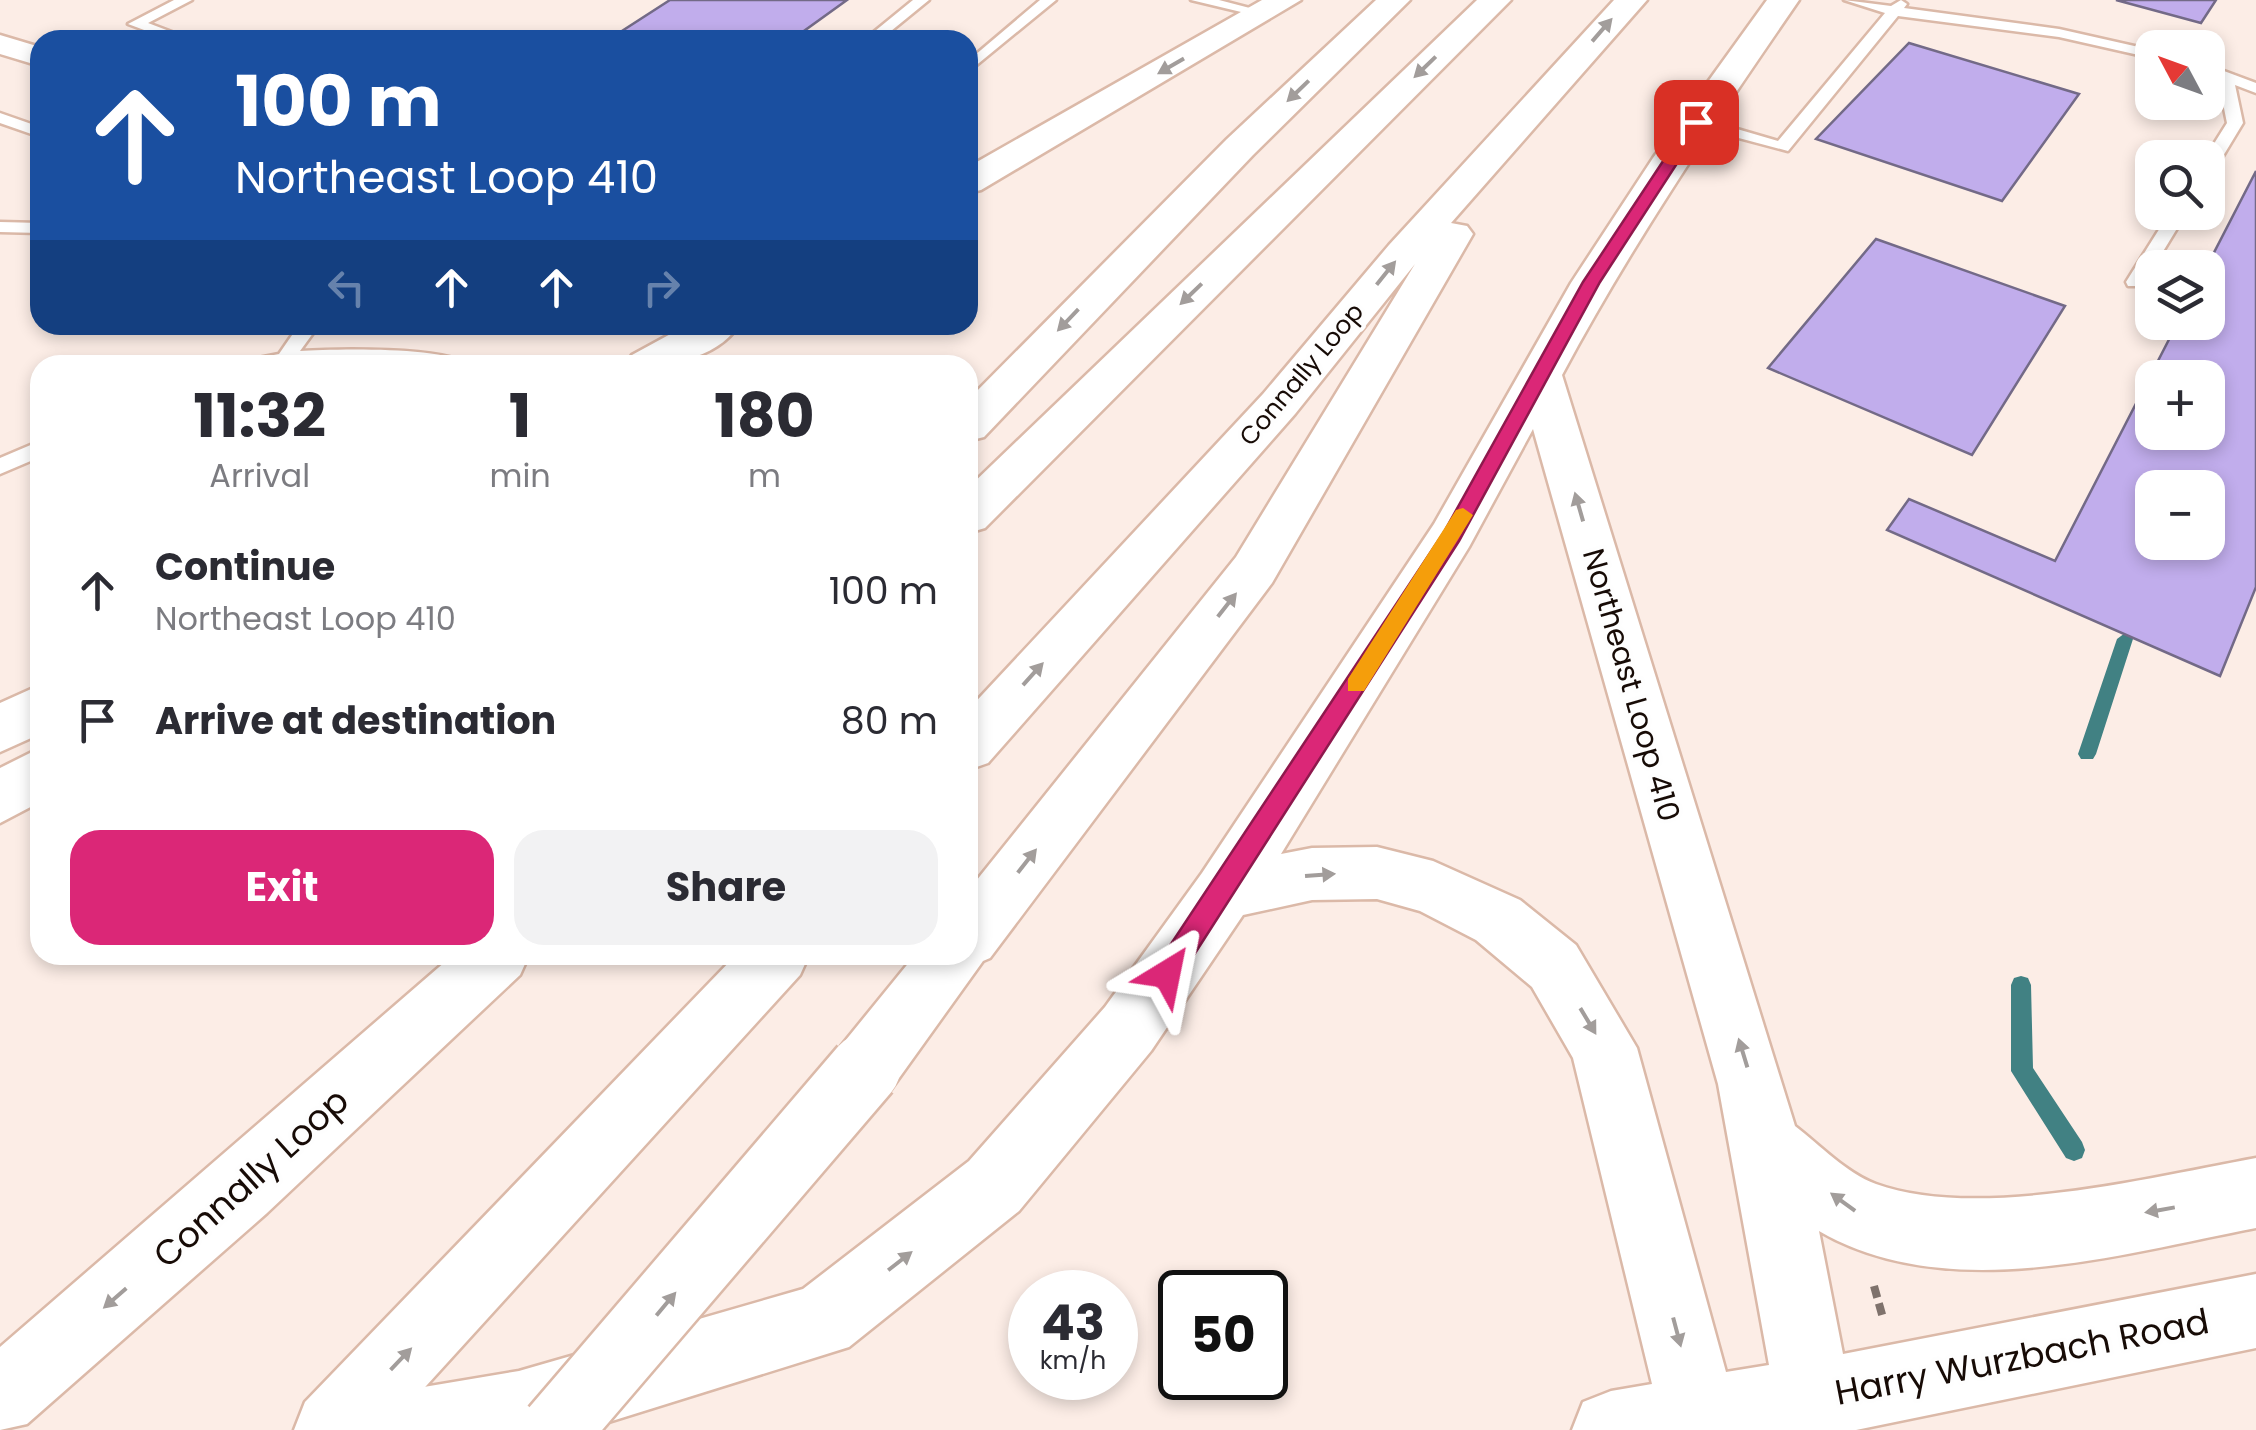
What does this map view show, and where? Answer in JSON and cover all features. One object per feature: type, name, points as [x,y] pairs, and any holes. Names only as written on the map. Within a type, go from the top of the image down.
[{"type":"main road","points":[[978,416],[1240,147],[1394,0]]},
{"type":"main road","points":[[978,506],[1495,0]]},
{"type":"main road","name":"Connally Loop","points":[[978,735],[1278,404],[1402,252],[1631,0]]},
{"type":"main road","points":[[400,1430],[519,1410],[824,1322],[994,1186],[1128,1028],[1224,892],[1452,536],[1591,282],[1696,122],[1783,0]]},
{"type":"main road","points":[[978,176],[1274,7]]},
{"type":"main road","points":[[978,925],[1254,570],[1512,135]]},
{"type":"main road","points":[[664,355],[700,335]]},
{"type":"main road","name":"Northeast Loop 410","points":[[1540,374],[1674,834],[1752,1084],[1768,1148],[1814,1414]]},
{"type":"main road","points":[[0,730],[30,713]]},
{"type":"main road","points":[[0,798],[30,778]]},
{"type":"main road","points":[[1224,892],[1312,874],[1377,873],[1433,888],[1498,920],[1554,966],[1604,1048],[1700,1422]]},
{"type":"main road","points":[[242,1188],[454,965]]},
{"type":"main road","name":"Connally Loop","points":[[0,1397],[242,1188],[487,965]]},
{"type":"main road","points":[[334,1430],[769,965]]},
{"type":"main road","points":[[556,1430],[865,1069],[946,965]]},
{"type":"main road","points":[[1768,1148],[1863,1216],[1956,1235],[2128,1216],[2256,1193]]},
{"type":"main road","name":"Harry Wurzbach Road","points":[[1611,1430],[1814,1414],[2256,1311]]},
{"type":"street","points":[[0,44],[30,54]]},
{"type":"lane","points":[[154,30],[135,24],[184,0]]},
{"type":"lane","points":[[883,30],[922,0]]},
{"type":"lane","points":[[978,60],[1049,0]]},
{"type":"lane","points":[[1198,0],[1274,7]]},
{"type":"lane","points":[[1851,0],[1983,20],[2135,51]]},
{"type":"lane","points":[[1696,122],[1782,147],[1898,6]]},
{"type":"lane","points":[[2225,75],[2256,88]]},
{"type":"lane","points":[[2225,75],[2235,123],[2225,140]]},
{"type":"lane","points":[[0,118],[30,128]]},
{"type":"lane","points":[[0,223],[30,227]]},
{"type":"lane","points":[[0,467],[30,453]]},
{"type":"path","points":[[1872,1277],[1883,1319]]},
{"type":"building","points":[[670,0],[847,0],[805,30],[624,30]]},
{"type":"building","points":[[2116,0],[2216,0],[2201,23]]},
{"type":"building","points":[[1909,43],[2079,94],[2002,201],[1816,139]]},
{"type":"building","points":[[2256,171],[2256,587],[2220,676],[1887,530],[1909,499],[2055,561],[2135,406],[2135,450],[2225,450],[2225,360],[2158,360],[2169,340],[2225,340],[2225,250],[2215,250]]},
{"type":"building","points":[[1876,239],[2065,306],[1972,455],[1768,368]]},
{"type":"waterway","points":[[2087,754],[2125,639]]},
{"type":"waterway","points":[[2021,985],[2022,1071],[2074,1150]]},
{"type":"slow traffic","points":[[1356,685],[1463,515]]},
{"type":"route","points":[[1167,974],[1224,892],[1452,536],[1591,282],[1696,122]]}]
